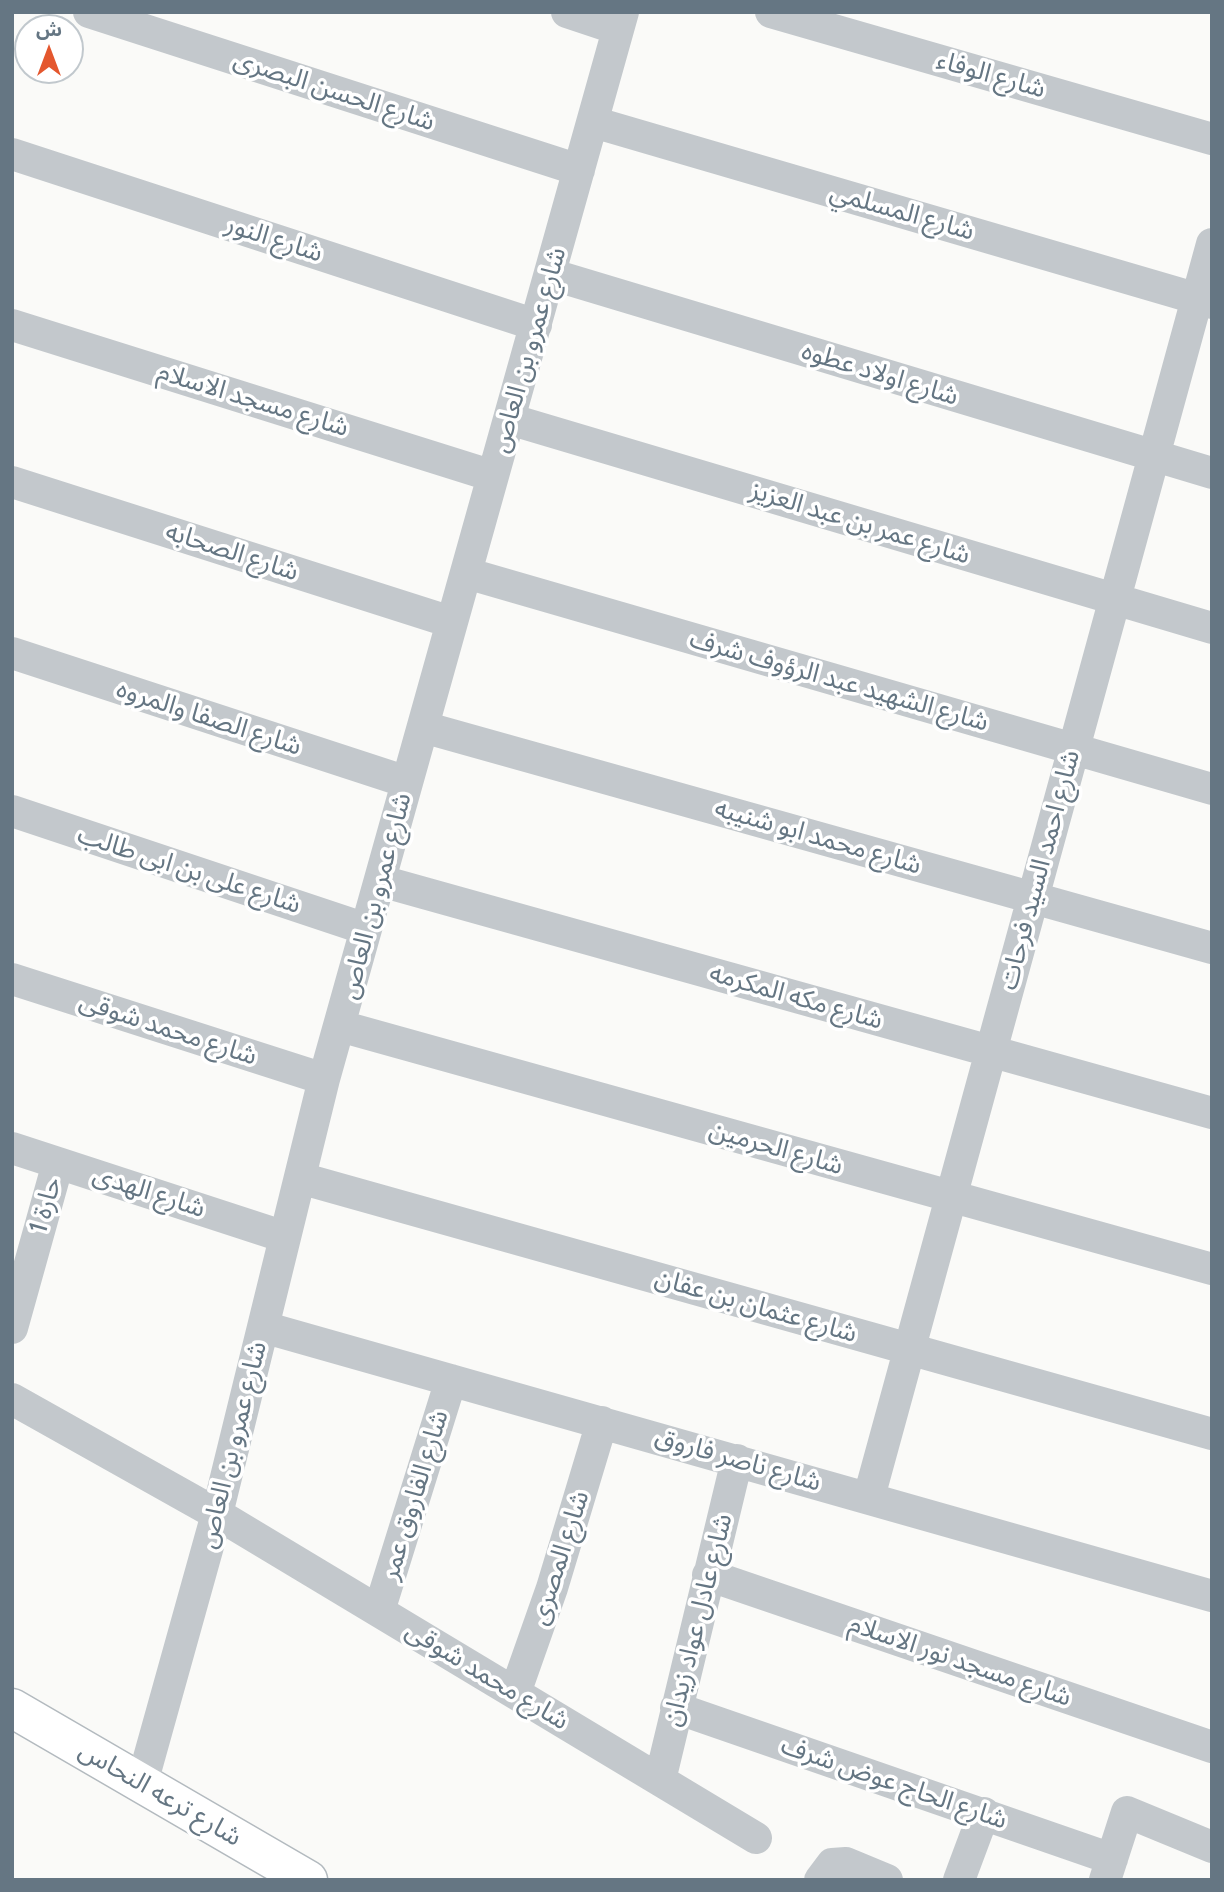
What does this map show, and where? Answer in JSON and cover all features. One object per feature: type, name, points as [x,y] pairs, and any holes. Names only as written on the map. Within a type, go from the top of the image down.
[{"type":"street","name":"شارع الحسن البصرى","points":[[89,12],[579,170]]},
{"type":"street","points":[[567,12],[620,21]]},
{"type":"street","name":"شارع الوفاء","points":[[771,12],[1212,139]]},
{"type":"street","name":"شارع عمرو بن العاص","points":[[142,1783],[217,1514],[324,1079],[620,21]]},
{"type":"street","name":"شارع المسلمي","points":[[593,122],[1204,301]]},
{"type":"street","name":"شارع النور","points":[[12,154],[536,325]]},
{"type":"street","name":"شارع احمد السيد فرحات","points":[[869,1497],[1153,457],[1204,301],[1212,244]]},
{"type":"street","name":"شارع اولاد عطوه","points":[[550,274],[1212,473]]},
{"type":"street","name":"شارع مسجد الاسلام","points":[[12,324],[494,476]]},
{"type":"street","name":"شارع عمر بن عبد العزيز","points":[[509,419],[1212,628]]},
{"type":"street","name":"شارع الصحابه","points":[[12,482],[451,622]]},
{"type":"street","name":"شارع الشهيد عبد الرؤوف شرف","points":[[466,573],[1212,789]]},
{"type":"street","name":"شارع الصفا والمروه","points":[[12,653],[407,782]]},
{"type":"street","name":"شارع محمد ابو شنيبه","points":[[423,727],[1212,947]]},
{"type":"street","name":"شارع على بن ابى طالب","points":[[12,811],[366,929]]},
{"type":"street","name":"شارع مكه المكرمه","points":[[381,881],[1212,1113]]},
{"type":"street","name":"شارع محمد شوقى","points":[[12,979],[324,1079]]},
{"type":"street","name":"شارع الحرمين","points":[[340,1026],[1212,1269]]},
{"type":"street","name":"شارع الهدى","points":[[12,1148],[285,1237]]},
{"type":"street","name":"حارة 1","points":[[12,1328],[58,1163]]},
{"type":"street","name":"شارع عثمان بن عفان","points":[[300,1178],[1212,1434]]},
{"type":"street","name":"شارع ناصر فاروق","points":[[263,1326],[1212,1596]]},
{"type":"street","name":"شارع الفاروق عمر","points":[[379,1611],[451,1380]]},
{"type":"street","name":"شارع محمد شوقى","points":[[12,1399],[217,1514],[756,1838]]},
{"type":"street","name":"شارع المصرى","points":[[515,1693],[552,1588],[602,1422]]},
{"type":"street","name":"شارع عادل عواد زيدان","points":[[660,1780],[737,1460]]},
{"type":"street","name":"شارع مسجد نور الاسلام","points":[[708,1575],[1212,1747]]},
{"type":"street","name":"شارع ترعه النحاس","points":[[12,1708],[308,1880]]},
{"type":"street","name":"شارع الحاج عوض شرف","points":[[676,1708],[984,1813],[1108,1870]]},
{"type":"street","points":[[1108,1870],[1127,1812],[1212,1847]]},
{"type":"street","points":[[960,1880],[984,1813]]},
{"type":"street","points":[[820,1880],[832,1864],[840,1862],[887,1880]]}]
